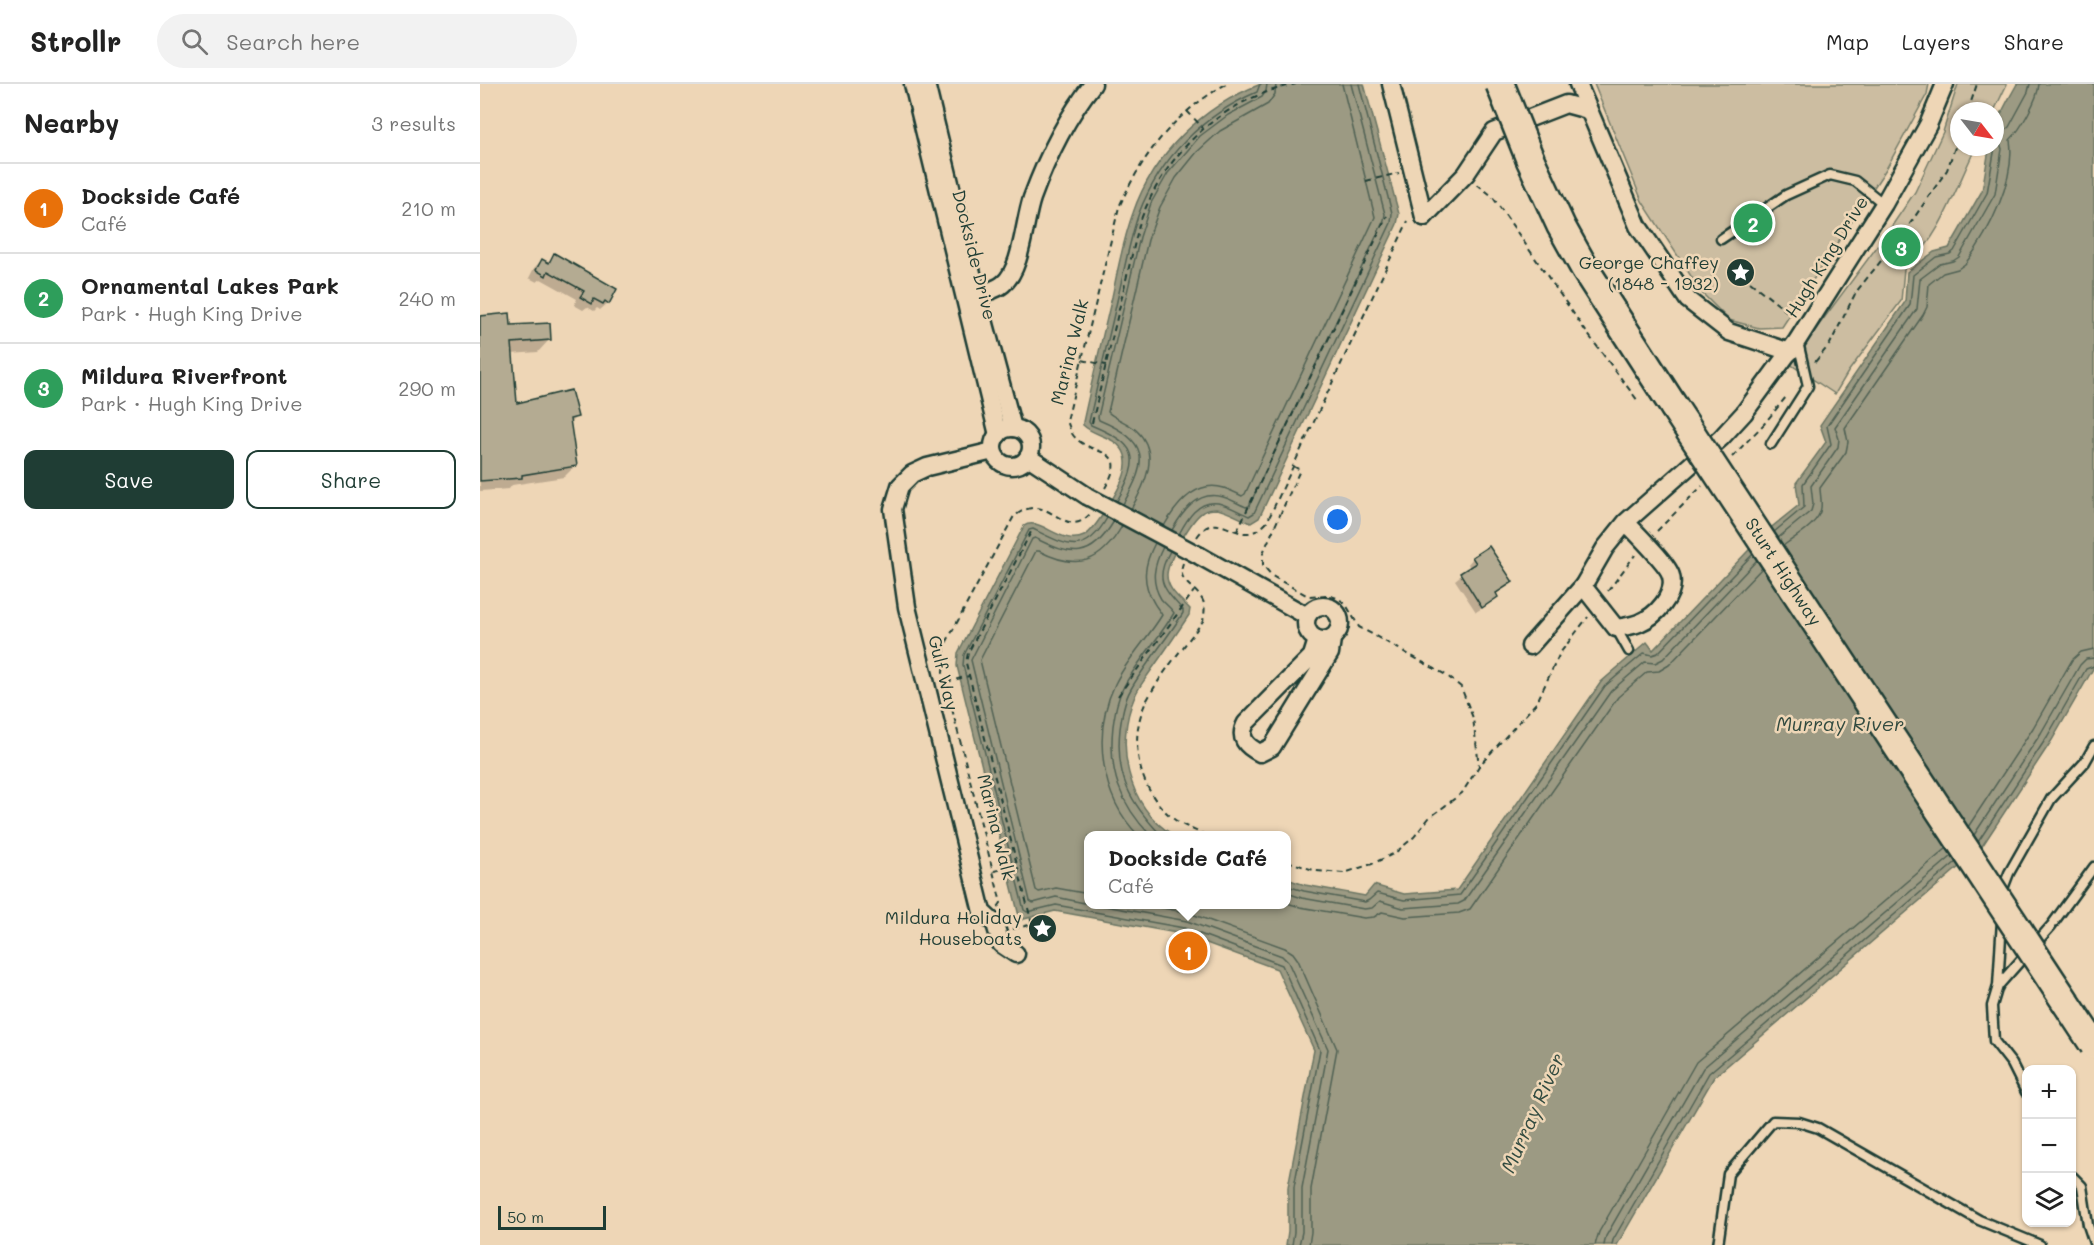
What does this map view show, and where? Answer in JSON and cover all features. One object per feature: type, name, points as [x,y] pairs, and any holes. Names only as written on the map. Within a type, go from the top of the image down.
[{"type":"highway","name":"Sturt Highway","points":[[1500,84],[1530,159],[1561,226],[1585,269],[2094,1045]]},
{"type":"street","name":"Dockside Drive","points":[[913,84],[971,295],[1014,428]]},
{"type":"street","name":"Dockside Drive","points":[[926,84],[998,435]]},
{"type":"street","points":[[971,295],[1002,285],[1014,268],[1032,199],[1049,154],[1075,106],[1093,84]]},
{"type":"street","points":[[1391,84],[1424,217]]},
{"type":"street","points":[[1578,84],[1638,226],[1688,300],[1729,332],[1794,347]]},
{"type":"street","name":"Hugh King Drive","points":[[1530,646],[1583,586],[1605,548],[1626,522],[1721,438],[1744,413],[1794,347],[1884,204],[1928,125],[1945,84]]},
{"type":"street","points":[[1424,217],[1466,174],[1494,132],[1566,104],[1588,110]]},
{"type":"street","points":[[1014,428],[1025,433],[1030,444],[1028,456],[1018,465],[1006,465],[1000,462],[993,451],[998,435],[1014,428]]},
{"type":"street","name":"Gulf Way","points":[[993,451],[927,467],[912,474],[900,486],[893,509],[908,611],[982,912],[995,924],[1001,944],[1016,954]]},
{"type":"street","points":[[1028,456],[1094,500],[1307,616]]},
{"type":"street","points":[[1583,586],[1616,628],[1640,622],[1663,605],[1671,592],[1671,576],[1664,562],[1626,522]]},
{"type":"street","points":[[1324,639],[1309,634],[1306,625],[1307,616],[1313,609],[1322,606],[1331,608],[1338,614],[1341,623],[1338,632],[1324,639],[1312,656],[1246,723],[1242,731],[1243,741],[1251,749],[1260,753],[1272,747],[1330,652],[1324,639]]},
{"type":"lane","points":[[1721,239],[1786,195],[1830,175],[1855,181],[1884,204]]},
{"type":"lane","points":[[1771,444],[1808,386],[1806,373],[1794,347]]},
{"type":"lane","points":[[1616,628],[1629,651]]},
{"type":"lane","points":[[2022,1084],[2012,1064],[1994,1041],[1992,1006],[1998,986],[2004,886],[2051,799],[2085,762],[2094,746]]},
{"type":"lane","points":[[1998,986],[2051,926],[2094,867]]},
{"type":"lane","points":[[1718,1245],[1728,1174],[1773,1121],[1800,1122],[1818,1128],[1979,1220],[2040,1245]]},
{"type":"lane","points":[[2076,1180],[2082,1186],[2088,1225],[2094,1243]]},
{"type":"path","name":"Marina Walk","points":[[987,916],[1001,903],[944,673],[945,645],[1014,516],[1024,509],[1038,508],[1070,522],[1084,520],[1094,500],[1113,475],[1115,468],[1111,459],[1105,452],[1084,444],[1073,435],[1067,421],[1119,207],[1134,175],[1151,149],[1187,111],[1204,97],[1226,84]]},
{"type":"path","points":[[1092,423],[1134,243],[1145,208],[1156,185],[1171,162],[1203,128],[1227,110],[1254,96],[1296,84]]},
{"type":"path","points":[[1971,102],[1977,84]]},
{"type":"path","points":[[1187,111],[1203,128]]},
{"type":"path","points":[[1725,464],[1764,424],[1830,344],[1856,292],[1905,231],[1947,170],[1952,156]]},
{"type":"path","points":[[1366,181],[1401,172]]},
{"type":"path","points":[[1466,174],[1492,196],[1587,333],[1638,401]]},
{"type":"path","points":[[1196,831],[1168,814],[1144,778],[1137,755],[1137,726],[1147,700],[1203,621],[1205,613],[1203,601],[1184,580],[1181,566],[1193,552],[1198,534],[1207,526],[1219,524],[1247,534],[1258,532],[1263,527],[1412,212],[1424,217]]},
{"type":"path","points":[[1237,531],[1387,216]]},
{"type":"path","points":[[1750,282],[1791,314]]},
{"type":"path","points":[[1082,360],[1106,365]]},
{"type":"path","points":[[1293,466],[1300,470],[1263,553],[1263,565],[1266,571],[1308,596],[1337,598],[1345,603],[1359,627],[1446,675],[1461,687],[1473,718],[1479,766]]},
{"type":"path","points":[[1291,862],[1316,871],[1344,873],[1372,864],[1395,853],[1414,837],[1429,818],[1462,793],[1479,766],[1537,702],[1560,653],[1644,543],[1709,479]]},
{"type":"path","points":[[1032,530],[968,653],[966,663],[1032,924]]},
{"type":"path","points":[[1118,696],[1194,591]]},
{"type":"path","points":[[946,682],[969,676]]},
{"type":"path","points":[[993,871],[1017,866]]},
{"type":"path","points":[[1013,936],[1012,930],[1053,919]]},
{"type":"shaded area","points":[[1594,84],[1929,84],[1927,94],[1886,169],[1782,327],[1759,328],[1729,320],[1702,293],[1642,201]]},
{"type":"shaded area","points":[[1958,84],[2007,84],[1998,102],[1952,102]]},
{"type":"shaded area","points":[[1950,110],[1950,156],[1972,156],[1938,228],[1917,257],[1904,269],[1901,301],[1848,372],[1835,394],[1790,364],[1915,192],[1943,132]]},
{"type":"water","name":"Murray River","points":[[1261,84],[1364,84],[1399,214],[1397,224],[1259,518],[1251,523],[1220,510],[1204,511],[1187,531],[1175,551],[1168,569],[1169,585],[1190,609],[1189,615],[1137,692],[1129,715],[1126,734],[1129,773],[1135,791],[1157,823],[1168,831],[1084,831],[1084,909],[1291,909],[1291,880],[1365,896],[1374,885],[1404,894],[1457,890],[1601,682],[1647,642],[1653,650],[1768,530],[1799,505],[1796,483],[1826,442],[1820,425],[1905,302],[1907,272],[1934,252],[1949,248],[1982,191],[1988,156],[2004,156],[2004,107],[2017,84],[2094,84],[2094,667],[2052,740],[1981,848],[1714,1077],[1617,1245],[1286,1245],[1288,1187],[1314,1050],[1277,969],[1182,934],[1055,911],[1020,920],[957,666],[958,653],[1024,526],[1037,524],[1067,538],[1084,536],[1100,518],[1118,489],[1126,469],[1124,452],[1114,441],[1087,429],[1083,422],[1126,234],[1142,191],[1153,171],[1183,135],[1219,105]]},
{"type":"building","points":[[554,253],[617,289],[609,304],[605,301],[603,304],[594,299],[592,304],[580,297],[584,291],[548,271],[546,276],[536,270],[542,259],[549,263]]},
{"type":"building","points":[[510,313],[511,325],[550,323],[551,340],[512,343],[517,403],[571,390],[578,417],[570,419],[577,466],[522,475],[522,478],[480,481],[480,316]]},
{"type":"building","points":[[1489,546],[1513,582],[1496,593],[1498,597],[1482,608],[1460,573],[1476,563],[1472,557]]},
{"type":"place","name":"Ornamental Lakes Park","points":[[1753,223]]},
{"type":"place","name":"Mildura Riverfront","points":[[1901,247]]},
{"type":"place","name":"George Chaffey (1848 - 1932)","points":[[1740,273]]},
{"type":"place","name":"Mildura Holiday Houseboats","points":[[1043,928]]},
{"type":"place","name":"Dockside Café","points":[[1188,951]]}]
